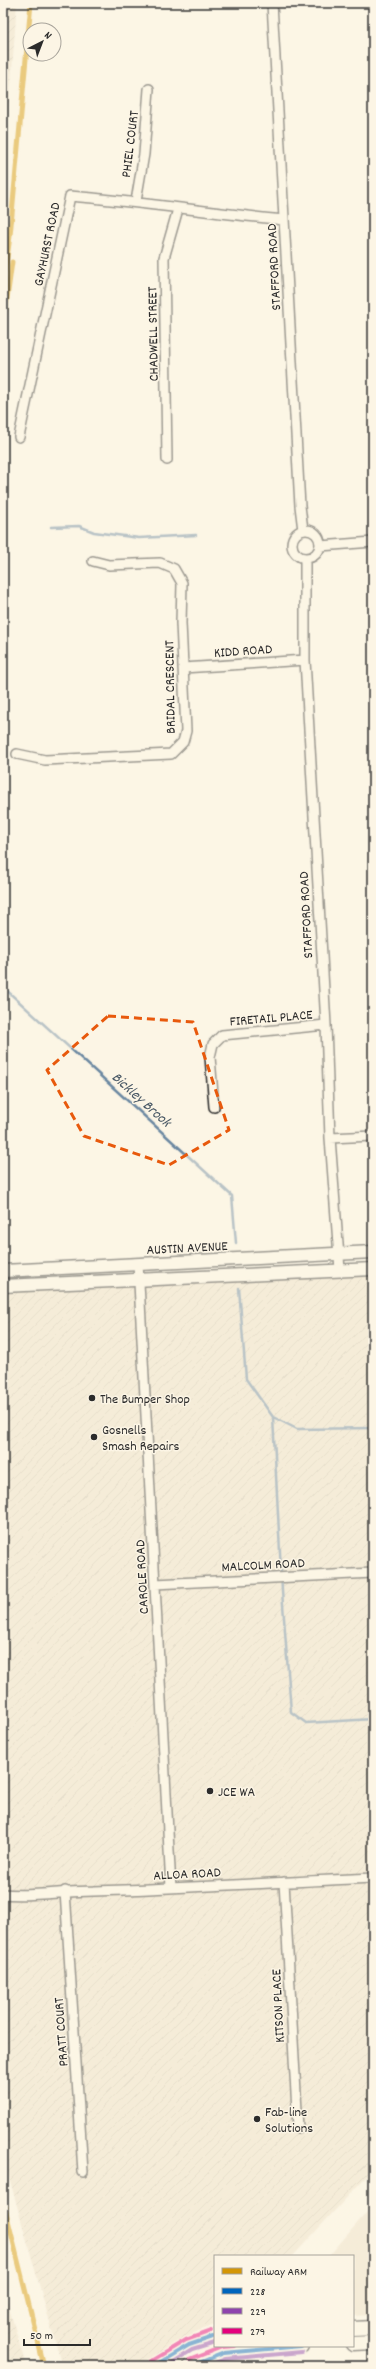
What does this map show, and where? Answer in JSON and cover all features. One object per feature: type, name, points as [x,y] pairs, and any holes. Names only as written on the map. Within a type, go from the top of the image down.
[{"type":"main road","name":"AUSTIN AVENUE","points":[[3,1271],[373,1252]]},
{"type":"main road","points":[[3,1286],[139,1281],[373,1268]]},
{"type":"main road","points":[[354,2329],[373,2328]]},
{"type":"main road","points":[[154,2366],[189,2345],[214,2337]]},
{"type":"main road","points":[[354,2344],[373,2343]]},
{"type":"main road","points":[[191,2366],[224,2352],[288,2347]]},
{"type":"street","name":"STAFFORD ROAD","points":[[272,3],[300,506],[303,530]]},
{"type":"street","name":"PHIEL COURT","points":[[136,201],[144,154],[149,89]]},
{"type":"street","name":"GAYHURST ROAD","points":[[20,437],[70,196],[136,201],[178,209],[284,220]]},
{"type":"street","name":"CHADWELL STREET","points":[[167,460],[164,258],[178,209]]},
{"type":"street","points":[[303,530],[316,534],[320,546],[314,556],[305,559],[297,556],[292,547],[293,537],[303,530]]},
{"type":"street","points":[[320,546],[373,542]]},
{"type":"street","name":"STAFFORD ROAD","points":[[305,559],[305,660],[326,1025],[330,1138],[340,1270]]},
{"type":"street","name":"BRIDAL CRESCENT","points":[[18,754],[45,760],[171,754],[178,749],[183,742],[186,731],[183,668],[182,583],[174,570],[160,563],[109,565],[93,561]]},
{"type":"street","name":"KIDD ROAD","points":[[183,668],[305,660]]},
{"type":"street","name":"FIRETAIL PLACE","points":[[214,1107],[210,1057],[213,1044],[222,1035],[326,1025]]},
{"type":"street","points":[[330,1138],[373,1136]]},
{"type":"street","name":"CAROLE ROAD","points":[[138,1264],[171,1888]]},
{"type":"street","name":"MALCOLM ROAD","points":[[155,1584],[373,1573]]},
{"type":"street","name":"ALLOA ROAD","points":[[3,1894],[20,1896],[65,1891],[171,1888],[373,1878]]},
{"type":"street","name":"KITSON PLACE","points":[[284,1882],[298,2128]]},
{"type":"street","name":"PRATT COURT","points":[[65,1891],[83,2172]]},
{"type":"highlighted area","points":[[108,1016],[193,1022],[229,1130],[169,1165],[84,1136],[47,1070]]},
{"type":"shaded area","points":[[3,3],[17,3],[11,84],[3,145]]},
{"type":"shaded area","points":[[373,1273],[373,2169],[294,2255],[214,2255],[214,2325],[197,2331],[136,2366],[62,2366],[3,2156],[3,1291]]},
{"type":"shaded area","points":[[373,2205],[373,2315],[354,2316],[354,2255],[330,2255]]},
{"type":"shaded area","points":[[3,2287],[26,2366],[3,2366]]},
{"type":"waterway","points":[[51,527],[79,526],[94,532],[139,538],[196,535]]},
{"type":"waterway","name":"Bickley Brook","points":[[3,987],[232,1196],[236,1243]]},
{"type":"waterway","name":"Bickley Brook","points":[[239,1288],[246,1379],[273,1417],[297,1429],[373,1428]]},
{"type":"waterway","points":[[273,1417],[282,1591],[291,1712],[306,1723],[373,1719]]},
{"type":"rail line","name":"ARM","points":[[3,288],[10,236],[31,3]]},
{"type":"rail line","name":"ARM","points":[[3,328],[12,262]]},
{"type":"rail line","name":"ARM","points":[[3,2200],[44,2366]]},
{"type":"transit line","name":"279","points":[[151,2361],[186,2340],[211,2331]]},
{"type":"transit line","name":"228","points":[[154,2366],[189,2345],[213,2337]]},
{"type":"transit line","name":"229","points":[[166,2366],[192,2350],[214,2343]]},
{"type":"transit line","name":"279","points":[[189,2360],[222,2347]]},
{"type":"transit line","name":"228","points":[[191,2366],[224,2353],[290,2347]]},
{"type":"transit line","name":"229","points":[[207,2366],[225,2359],[302,2352]]},
{"type":"place","name":"The Bumper Shop","points":[[92,1398]]},
{"type":"place","name":"Gosnells Smash Repairs","points":[[94,1437]]},
{"type":"place","name":"JCE WA","points":[[210,1791]]},
{"type":"place","name":"Fab-line Solutions","points":[[257,2119]]}]
